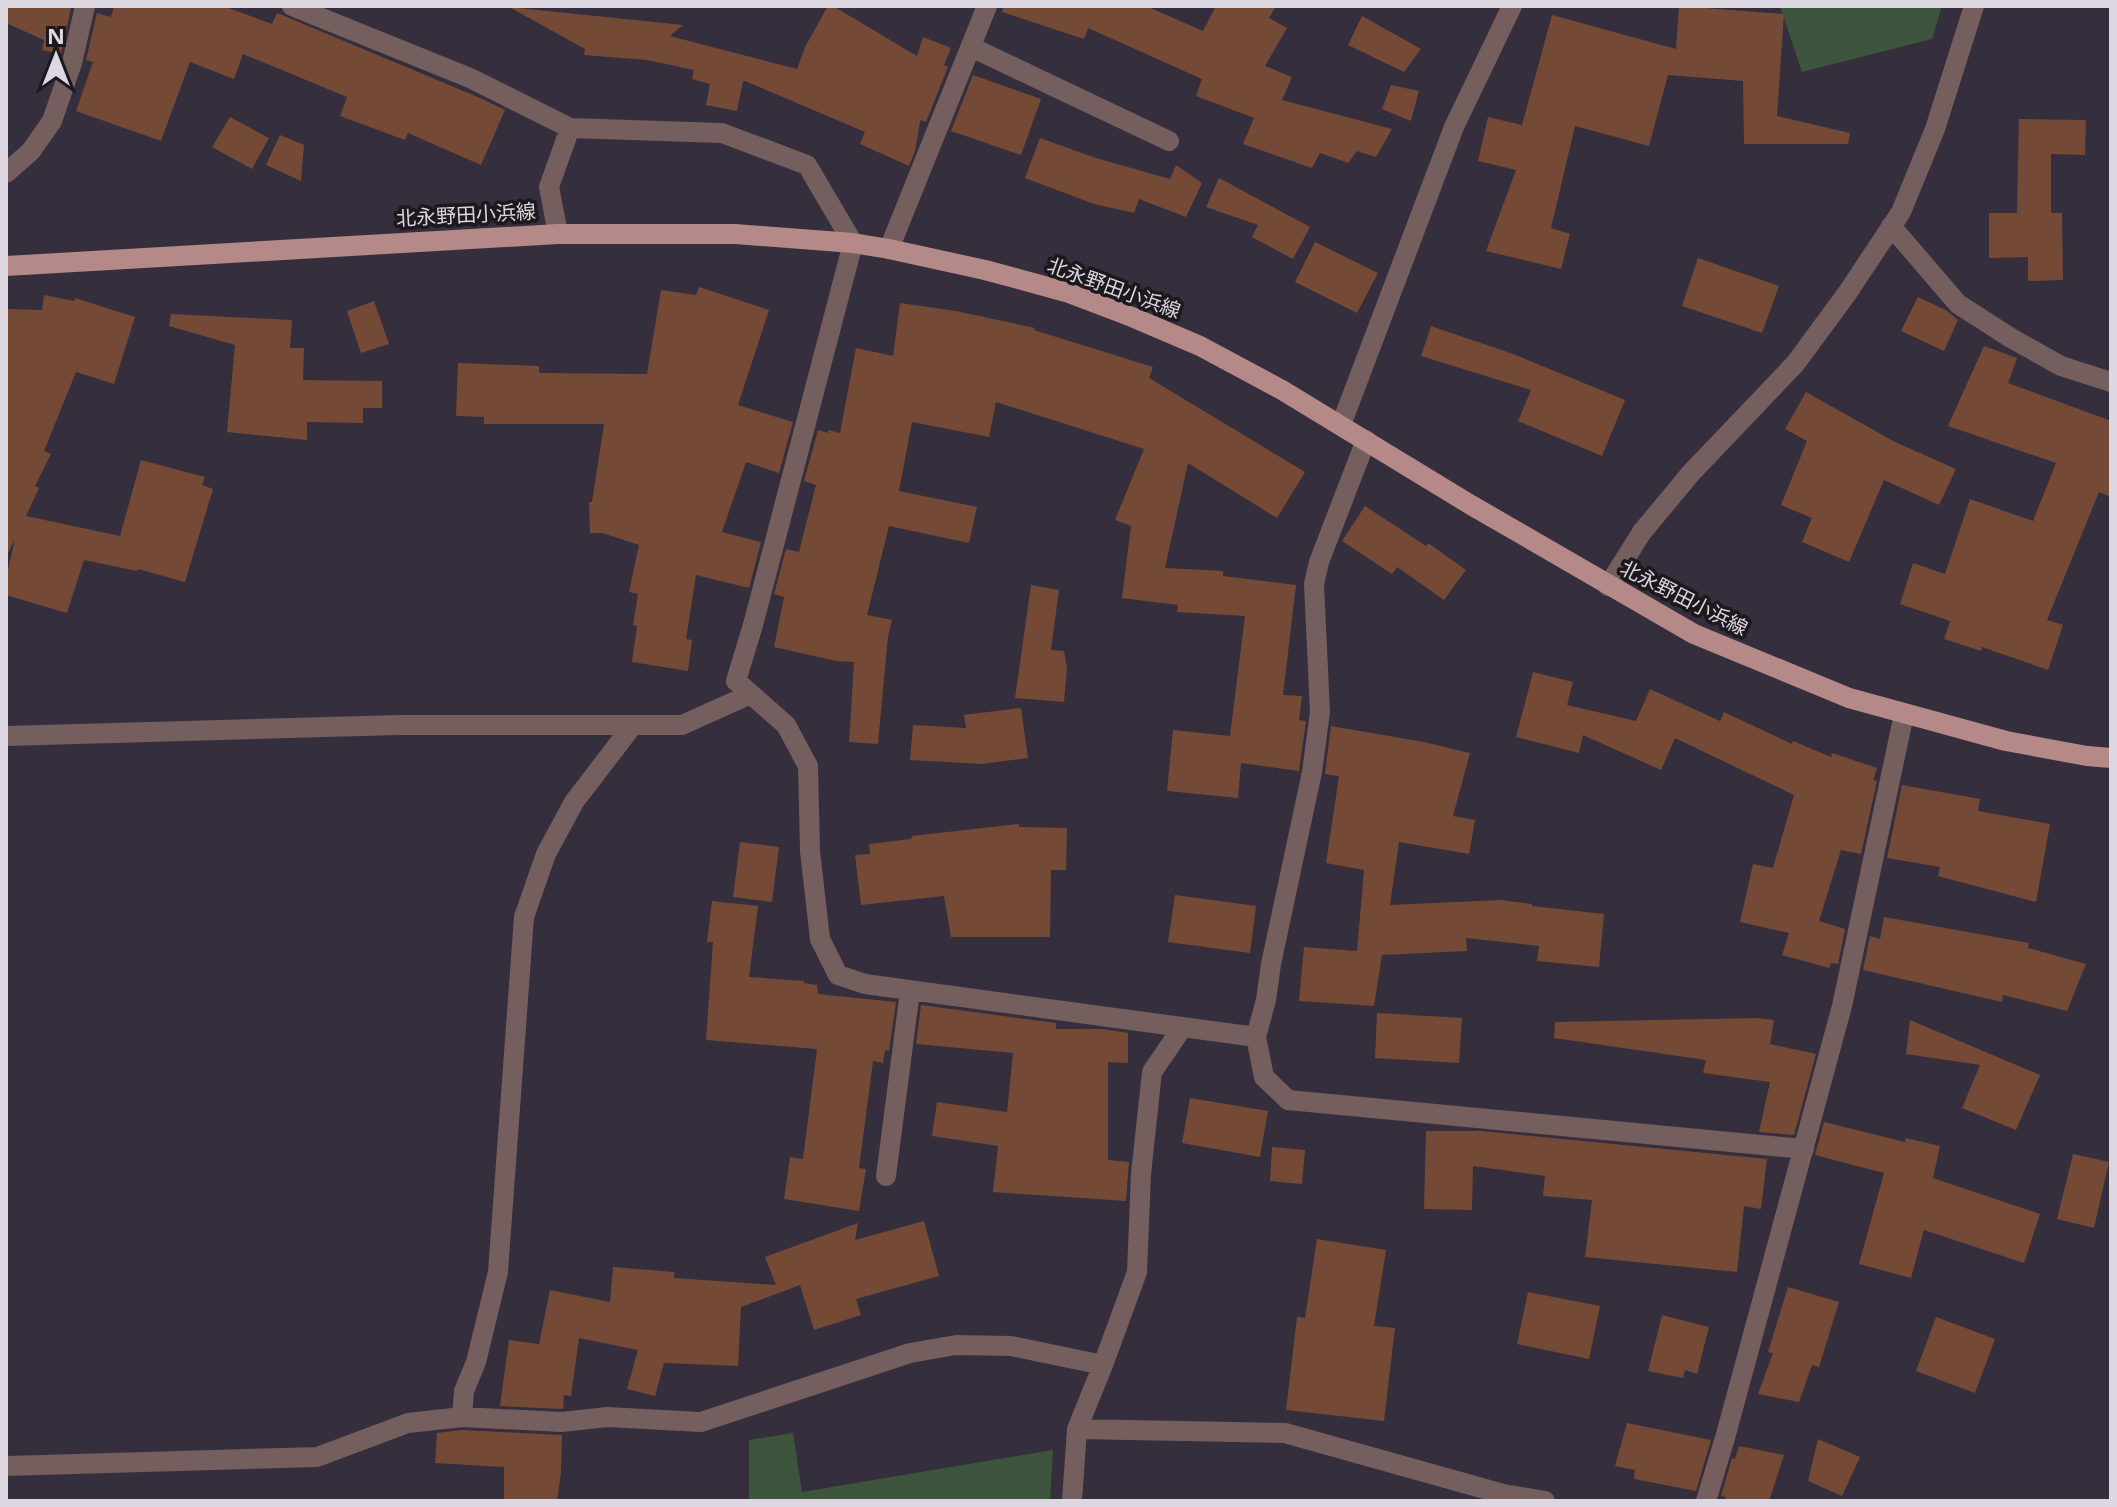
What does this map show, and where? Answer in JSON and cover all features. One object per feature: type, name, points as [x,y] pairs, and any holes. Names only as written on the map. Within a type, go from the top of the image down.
[{"type":"main road","name":"北永野田小浜線","points":[[6,266],[558,234],[735,234],[853,243],[985,270],[1066,292],[1200,346],[1341,425],[1471,505],[1694,634],[1849,698],[2006,741],[2111,758]]},
{"type":"street","points":[[6,173],[31,151],[52,121],[72,63],[85,6]]},
{"type":"street","points":[[292,6],[470,78],[570,128],[722,133],[807,165],[853,243],[736,681],[786,725],[808,766],[810,851],[820,939],[838,975],[865,984],[910,991],[1256,1037]]},
{"type":"street","points":[[889,249],[987,6]]},
{"type":"street","points":[[1341,425],[1454,127],[1512,6]]},
{"type":"street","points":[[1608,586],[1642,532],[1691,473],[1795,364],[1901,212],[1935,129],[1974,6]]},
{"type":"street","points":[[971,47],[1169,141]]},
{"type":"street","points":[[558,234],[549,187],[570,128]]},
{"type":"street","points":[[1891,226],[1958,304],[2061,366],[2111,382]]},
{"type":"street","points":[[1366,440],[1319,562],[1314,584],[1320,712],[1307,800],[1256,1037],[1264,1077],[1288,1100],[1804,1149]]},
{"type":"street","points":[[6,736],[399,725],[682,725],[751,694]]},
{"type":"street","points":[[1706,1501],[1842,1006],[1904,714]]},
{"type":"street","points":[[462,1417],[464,1391],[476,1362],[498,1272],[524,917],[546,854],[574,802],[633,725]]},
{"type":"street","points":[[886,1176],[910,991]]},
{"type":"street","points":[[1072,1501],[1077,1429],[1137,1272],[1141,1174],[1152,1072],[1182,1028]]},
{"type":"street","points":[[6,1466],[317,1457],[408,1423],[462,1417],[562,1422],[607,1417],[701,1422],[910,1353],[956,1345],[1011,1346],[1103,1365]]},
{"type":"street","points":[[1077,1429],[1285,1433],[1503,1494],[1545,1501]]},
{"type":"green space","points":[[1780,6],[1942,6],[1932,39],[1802,72]]},
{"type":"green space","points":[[793,1433],[802,1492],[1053,1450],[1050,1501],[749,1501],[749,1440]]},
{"type":"building","points":[[6,6],[71,8],[61,54],[42,50],[44,40],[6,23]]},
{"type":"building","points":[[114,6],[223,6],[272,24],[277,13],[505,110],[481,165],[408,133],[405,140],[340,116],[347,97],[243,54],[234,79],[190,62],[161,141],[76,111],[93,62],[86,60],[97,13],[111,17]]},
{"type":"building","points":[[828,6],[833,6],[917,56],[923,37],[951,48],[944,65],[948,67],[926,122],[920,122],[909,166],[860,144],[865,132],[745,81],[737,111],[706,105],[710,84],[692,79],[694,70],[647,60],[584,55],[585,49],[509,7],[683,25],[670,36],[797,69],[805,47]]},
{"type":"building","points":[[1003,6],[1146,6],[1203,31],[1216,6],[1276,6],[1269,18],[1287,28],[1265,66],[1292,77],[1282,100],[1392,129],[1376,157],[1357,151],[1348,163],[1320,153],[1312,168],[1243,144],[1254,118],[1196,96],[1202,79],[1088,28],[1084,39],[1002,12]]},
{"type":"building","points":[[1679,6],[1784,14],[1777,116],[1850,133],[1848,144],[1744,144],[1743,81],[1668,75],[1649,146],[1575,126],[1551,228],[1570,234],[1561,269],[1486,251],[1516,170],[1478,161],[1488,117],[1522,125],[1552,15],[1676,49]]},
{"type":"building","points":[[1362,16],[1421,49],[1404,72],[1348,45]]},
{"type":"building","points":[[973,75],[1041,99],[1021,155],[951,131]]},
{"type":"building","points":[[1391,85],[1419,91],[1411,121],[1382,109]]},
{"type":"building","points":[[230,117],[269,138],[252,169],[212,147]]},
{"type":"building","points":[[2019,119],[2086,120],[2085,155],[2051,154],[2051,213],[2062,213],[2063,280],[2028,281],[2028,257],[1989,258],[1989,213],[2017,213]]},
{"type":"building","points":[[280,135],[304,145],[301,181],[266,165]]},
{"type":"building","points":[[1040,138],[1170,179],[1176,165],[1202,183],[1186,217],[1139,199],[1134,213],[1094,204],[1025,178]]},
{"type":"building","points":[[1219,178],[1310,227],[1293,259],[1252,237],[1258,225],[1206,207]]},
{"type":"building","points":[[1315,242],[1378,273],[1357,313],[1295,282]]},
{"type":"building","points":[[1698,258],[1779,286],[1762,333],[1682,306]]},
{"type":"building","points":[[699,287],[769,310],[738,405],[793,422],[779,473],[746,462],[722,532],[761,542],[749,588],[696,575],[686,639],[692,640],[688,671],[632,662],[638,594],[629,592],[639,545],[602,533],[590,533],[589,502],[592,502],[604,424],[484,424],[484,417],[456,416],[458,363],[539,366],[539,373],[647,374],[661,290],[696,295]]},
{"type":"building","points":[[44,295],[74,301],[75,298],[135,317],[114,384],[76,372],[44,451],[51,454],[35,486],[39,488],[26,516],[120,536],[141,460],[205,477],[202,485],[213,489],[185,582],[138,569],[84,560],[67,613],[6,595],[6,579],[15,539],[6,557],[6,309],[42,310]]},
{"type":"building","points":[[1918,297],[1946,310],[1958,320],[1944,351],[1901,331]]},
{"type":"building","points":[[374,301],[389,344],[361,353],[347,311]]},
{"type":"building","points":[[900,303],[1035,328],[1153,367],[1149,378],[1305,472],[1277,518],[1188,463],[1165,568],[1223,571],[1223,576],[1296,585],[1283,695],[1302,696],[1299,720],[1306,721],[1299,771],[1241,763],[1238,798],[1167,791],[1173,730],[1230,736],[1245,616],[1177,612],[1178,605],[1122,598],[1131,526],[1115,520],[1144,449],[996,402],[989,437],[912,422],[899,491],[977,507],[969,543],[889,526],[867,615],[892,620],[878,744],[849,742],[854,662],[774,647],[784,597],[774,594],[786,549],[799,552],[816,485],[804,481],[818,430],[840,433],[856,348],[893,356]]},
{"type":"building","points":[[171,314],[292,320],[290,348],[304,348],[303,380],[382,381],[382,408],[363,408],[363,423],[307,422],[307,440],[227,432],[235,345],[169,326]]},
{"type":"building","points":[[1431,326],[1513,354],[1625,400],[1602,456],[1518,421],[1531,390],[1421,356]]},
{"type":"building","points":[[1984,346],[2017,358],[2008,383],[2111,421],[2111,497],[2099,492],[2047,620],[2063,625],[2048,670],[1982,647],[1981,651],[1944,639],[1950,621],[1900,604],[1913,563],[1945,574],[1970,499],[2033,521],[2056,463],[1948,426]]},
{"type":"building","points":[[1806,392],[1895,442],[1956,469],[1939,505],[1884,480],[1849,562],[1802,542],[1812,518],[1781,505],[1807,441],[1785,429]]},
{"type":"building","points":[[1365,506],[1426,546],[1428,543],[1466,570],[1444,600],[1397,567],[1392,574],[1342,541]]},
{"type":"building","points":[[1031,585],[1059,590],[1051,650],[1064,651],[1067,668],[1064,702],[1015,698]]},
{"type":"building","points":[[1533,672],[1573,682],[1567,705],[1636,721],[1650,689],[1720,721],[1724,712],[1792,744],[1793,741],[1831,757],[1832,753],[1877,768],[1861,854],[1841,850],[1819,921],[1845,929],[1838,964],[1831,963],[1829,968],[1782,955],[1789,933],[1740,922],[1753,864],[1773,868],[1794,795],[1675,738],[1661,770],[1583,735],[1579,753],[1516,737]]},
{"type":"building","points":[[1021,708],[1028,758],[982,764],[910,760],[913,725],[966,728],[964,715]]},
{"type":"building","points":[[1331,726],[1470,753],[1453,816],[1475,820],[1469,854],[1399,842],[1390,905],[1501,900],[1604,914],[1599,967],[1537,961],[1539,946],[1466,938],[1467,951],[1382,955],[1374,1006],[1299,1001],[1304,947],[1357,951],[1364,870],[1326,863],[1339,776],[1325,774]]},
{"type":"building","points":[[1902,785],[1980,799],[1978,811],[2050,824],[2036,902],[1938,876],[1940,867],[1887,858]]},
{"type":"building","points":[[1019,824],[1019,827],[1067,828],[1066,870],[1051,870],[1050,937],[951,937],[944,896],[861,905],[855,855],[870,854],[869,844]]},
{"type":"building","points":[[740,842],[779,847],[772,902],[733,897]]},
{"type":"building","points":[[1175,895],[1256,906],[1250,953],[1168,942]]},
{"type":"building","points":[[712,901],[758,906],[749,977],[804,981],[817,985],[818,994],[896,1002],[889,1051],[885,1050],[883,1063],[873,1061],[859,1168],[866,1169],[859,1211],[784,1199],[790,1157],[803,1159],[817,1049],[706,1040],[713,942],[707,942]]},
{"type":"building","points":[[1884,917],[2029,943],[2028,948],[2086,964],[2067,1011],[2003,995],[2002,1002],[1863,970],[1870,936],[1880,939]]},
{"type":"building","points":[[921,1005],[1056,1023],[1056,1029],[1102,1029],[1128,1033],[1128,1063],[1108,1062],[1108,1160],[1129,1162],[1126,1201],[993,1192],[998,1146],[932,1136],[937,1102],[1007,1112],[1013,1053],[916,1044]]},
{"type":"building","points":[[1377,1013],[1462,1018],[1459,1063],[1375,1058]]},
{"type":"building","points":[[1774,1020],[1770,1044],[1816,1054],[1794,1135],[1759,1132],[1770,1082],[1703,1073],[1706,1060],[1554,1038],[1555,1022]]},
{"type":"building","points":[[1910,1020],[2040,1075],[2016,1130],[1962,1108],[1980,1065],[1906,1054]]},
{"type":"building","points":[[1190,1098],[1268,1111],[1260,1157],[1182,1143]]},
{"type":"building","points":[[1824,1122],[1905,1142],[1906,1138],[1940,1146],[1933,1178],[2040,1214],[2024,1263],[1924,1230],[1911,1278],[1859,1264],[1884,1173],[1815,1155]]},
{"type":"building","points":[[1426,1131],[1481,1131],[1767,1159],[1761,1209],[1744,1206],[1737,1272],[1585,1257],[1592,1200],[1543,1196],[1545,1176],[1473,1166],[1472,1210],[1424,1209]]},
{"type":"building","points":[[1272,1147],[1305,1150],[1302,1184],[1270,1181]]},
{"type":"building","points":[[2073,1154],[2109,1162],[2094,1228],[2057,1219]]},
{"type":"building","points":[[924,1221],[939,1276],[856,1299],[861,1315],[814,1330],[800,1285],[741,1307],[738,1366],[664,1363],[655,1396],[627,1389],[638,1350],[579,1338],[571,1396],[564,1395],[563,1409],[500,1406],[509,1340],[539,1344],[550,1290],[610,1302],[613,1267],[674,1272],[674,1278],[776,1285],[765,1257],[858,1223],[855,1240]]},
{"type":"building","points":[[1317,1239],[1386,1250],[1374,1326],[1395,1328],[1384,1421],[1286,1410],[1297,1317],[1305,1318]]},
{"type":"building","points":[[1788,1287],[1839,1302],[1819,1367],[1812,1365],[1799,1402],[1758,1394],[1773,1353],[1768,1352]]},
{"type":"building","points":[[1528,1292],[1600,1306],[1589,1359],[1517,1344]]},
{"type":"building","points":[[1662,1315],[1709,1327],[1697,1374],[1685,1370],[1683,1378],[1648,1371]]},
{"type":"building","points":[[1936,1317],[1995,1339],[1975,1393],[1916,1371]]},
{"type":"building","points":[[1627,1423],[1711,1440],[1696,1491],[1634,1479],[1635,1470],[1615,1466]]},
{"type":"building","points":[[462,1430],[562,1435],[557,1501],[504,1501],[504,1467],[435,1463],[437,1433]]},
{"type":"building","points":[[1818,1439],[1860,1457],[1842,1496],[1808,1481]]},
{"type":"building","points":[[1739,1446],[1784,1455],[1769,1501],[1724,1501],[1726,1497],[1721,1496],[1732,1458],[1735,1459]]}]
